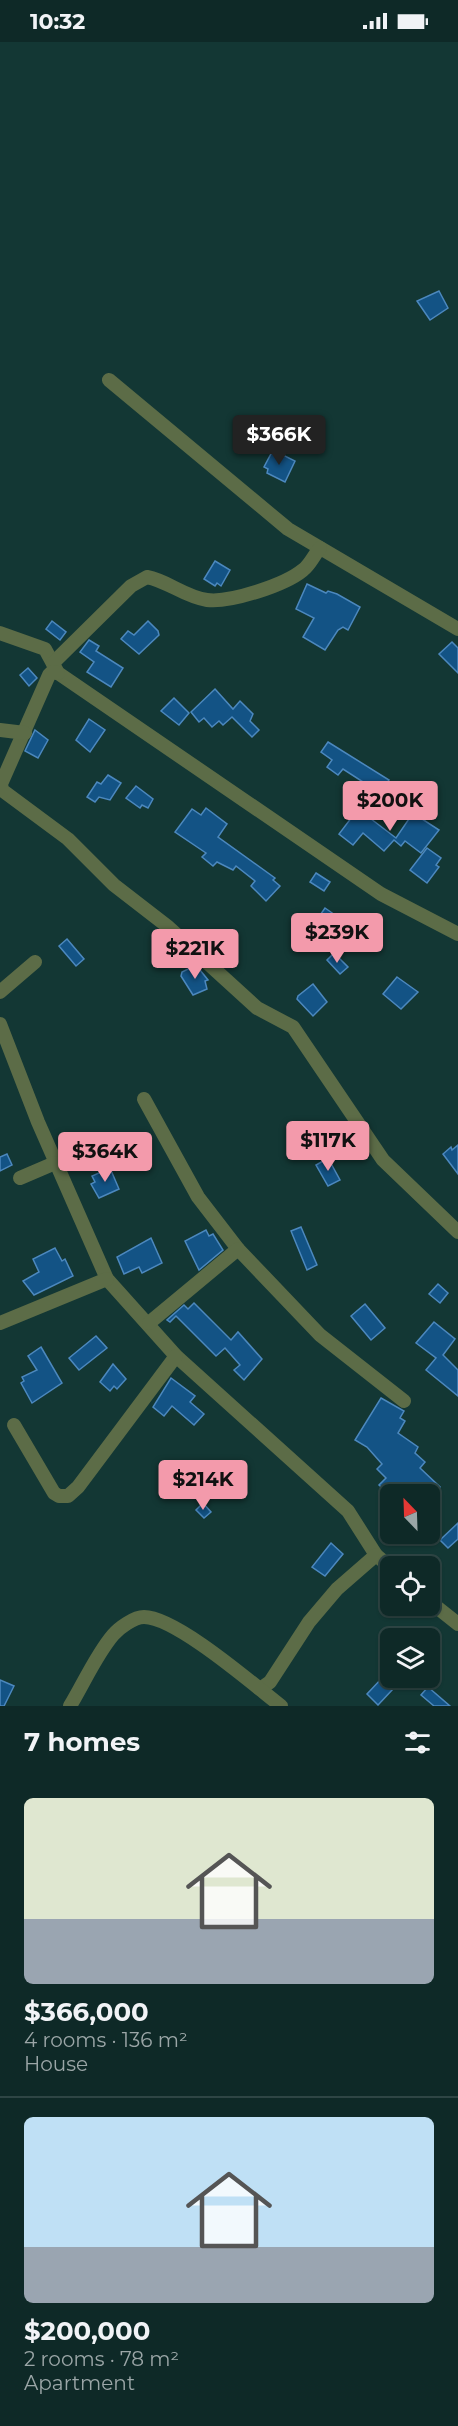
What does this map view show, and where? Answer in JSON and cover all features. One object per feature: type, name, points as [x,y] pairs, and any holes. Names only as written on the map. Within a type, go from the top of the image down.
[{"type":"street","points":[[109,380],[288,529],[458,629]]},
{"type":"street","points":[[320,548],[304,570],[287,580],[234,597],[207,600],[189,594],[164,580],[147,577],[131,586],[49,675],[25,734],[1,783],[2,790],[68,839],[114,885],[167,926],[258,1008],[293,1027],[383,1160],[458,1232]]},
{"type":"street","points":[[0,633],[45,648],[55,668],[381,894],[458,934]]},
{"type":"street","points":[[0,730],[25,734]]},
{"type":"street","points":[[0,992],[35,962]]},
{"type":"street","points":[[0,1024],[55,1163],[107,1279],[149,1323],[176,1356],[348,1511],[380,1558]]},
{"type":"street","points":[[144,1099],[198,1197],[238,1249],[320,1335],[404,1401]]},
{"type":"street","points":[[20,1178],[55,1163]]},
{"type":"street","points":[[149,1323],[238,1249]]},
{"type":"street","points":[[0,1323],[107,1279]]},
{"type":"street","points":[[14,1425],[54,1493],[59,1496],[68,1496],[78,1487],[176,1356]]},
{"type":"street","points":[[260,1689],[270,1682],[309,1622],[337,1589],[376,1555]]},
{"type":"street","points":[[440,1610],[458,1624]]},
{"type":"street","points":[[70,1706],[113,1634],[133,1620],[143,1617],[164,1622],[223,1660],[281,1706]]},
{"type":"building","points":[[439,291],[448,308],[430,320],[417,301]]},
{"type":"building","points":[[273,450],[295,461],[285,482],[267,473],[268,469],[264,467]]},
{"type":"building","points":[[215,561],[230,570],[221,586],[217,583],[215,586],[204,579]]},
{"type":"building","points":[[307,584],[326,593],[328,591],[337,594],[360,607],[348,630],[343,627],[338,630],[325,650],[303,637],[314,618],[296,609]]},
{"type":"building","points":[[52,621],[66,632],[60,640],[46,629]]},
{"type":"building","points":[[148,621],[159,635],[139,654],[121,639],[128,631],[134,635]]},
{"type":"building","points":[[89,640],[99,646],[96,651],[123,668],[111,687],[87,672],[94,662],[80,652]]},
{"type":"building","points":[[452,642],[458,648],[458,673],[439,654]]},
{"type":"building","points":[[28,668],[37,678],[29,686],[20,675]]},
{"type":"building","points":[[215,689],[233,709],[240,701],[253,714],[250,721],[259,730],[252,737],[232,717],[223,725],[219,721],[212,727],[204,718],[199,722],[191,712]]},
{"type":"building","points":[[174,698],[189,713],[179,725],[161,711]]},
{"type":"building","points":[[89,719],[105,730],[90,752],[76,740]]},
{"type":"building","points":[[35,730],[48,740],[38,758],[25,751]]},
{"type":"building","points":[[328,742],[389,780],[380,793],[343,769],[338,775],[327,767],[332,760],[321,752]]},
{"type":"building","points":[[108,775],[121,783],[110,800],[99,797],[95,802],[87,797],[97,782],[101,784]]},
{"type":"building","points":[[136,786],[153,799],[148,808],[142,805],[140,808],[126,798]]},
{"type":"building","points":[[206,808],[227,824],[218,837],[275,878],[273,880],[280,886],[266,901],[251,886],[255,881],[236,866],[233,870],[217,862],[213,866],[202,857],[206,853],[175,832],[192,809],[201,815]]},
{"type":"building","points":[[358,809],[396,838],[413,813],[439,830],[421,853],[405,841],[401,846],[394,840],[384,851],[363,833],[353,845],[339,834]]},
{"type":"building","points":[[427,848],[441,858],[436,865],[439,867],[427,883],[410,870]]},
{"type":"building","points":[[316,873],[330,882],[324,891],[310,882]]},
{"type":"building","points":[[325,908],[348,924],[340,932],[318,918]]},
{"type":"building","points":[[67,939],[84,959],[76,966],[59,946]]},
{"type":"building","points":[[334,953],[348,967],[340,974],[327,960]]},
{"type":"building","points":[[196,965],[208,980],[205,981],[207,989],[193,995],[181,976],[182,972]]},
{"type":"building","points":[[397,977],[418,992],[401,1009],[383,994]]},
{"type":"building","points":[[313,984],[327,1002],[313,1016],[297,999]]},
{"type":"building","points":[[458,1145],[458,1174],[443,1154],[451,1147],[452,1150]]},
{"type":"building","points":[[7,1154],[12,1165],[0,1171],[0,1157]]},
{"type":"building","points":[[328,1158],[340,1180],[328,1186],[316,1165]]},
{"type":"building","points":[[110,1168],[119,1189],[99,1198],[91,1184],[95,1182],[92,1176]]},
{"type":"building","points":[[301,1227],[317,1265],[307,1270],[291,1231]]},
{"type":"building","points":[[206,1230],[209,1236],[213,1234],[223,1250],[199,1270],[185,1241]]},
{"type":"building","points":[[151,1238],[162,1263],[142,1273],[139,1267],[124,1274],[117,1257]]},
{"type":"building","points":[[55,1248],[62,1261],[65,1259],[73,1276],[34,1295],[23,1281],[39,1272],[33,1259]]},
{"type":"building","points":[[438,1284],[448,1293],[440,1303],[429,1294]]},
{"type":"building","points":[[194,1303],[231,1340],[238,1332],[262,1359],[244,1380],[234,1370],[240,1365],[225,1348],[216,1356],[176,1316],[170,1322],[167,1320],[184,1305],[188,1309]]},
{"type":"building","points":[[365,1304],[385,1328],[371,1340],[351,1316]]},
{"type":"building","points":[[434,1322],[455,1339],[443,1355],[458,1370],[458,1396],[426,1370],[436,1358],[416,1343]]},
{"type":"building","points":[[96,1336],[107,1348],[79,1370],[69,1358]]},
{"type":"building","points":[[41,1347],[62,1383],[32,1403],[21,1383],[24,1381],[22,1377],[37,1370],[28,1356]]},
{"type":"building","points":[[113,1364],[126,1379],[117,1389],[114,1386],[110,1391],[100,1382]]},
{"type":"building","points":[[171,1378],[195,1396],[190,1402],[204,1414],[194,1425],[172,1406],[164,1416],[153,1407]]},
{"type":"building","points":[[381,1398],[404,1411],[400,1418],[405,1421],[398,1433],[418,1447],[415,1453],[425,1462],[420,1468],[437,1484],[380,1484],[386,1478],[377,1469],[382,1464],[367,1447],[355,1440]]},
{"type":"building","points":[[203,1503],[211,1512],[204,1518],[196,1510]]},
{"type":"building","points":[[458,1523],[458,1539],[448,1548],[440,1540]]},
{"type":"building","points":[[331,1543],[343,1554],[325,1576],[312,1567]]},
{"type":"building","points":[[0,1680],[14,1686],[4,1706],[0,1706]]},
{"type":"building","points":[[380,1680],[380,1688],[393,1689],[378,1705],[367,1694]]},
{"type":"building","points":[[429,1688],[450,1706],[434,1706],[421,1695]]}]
